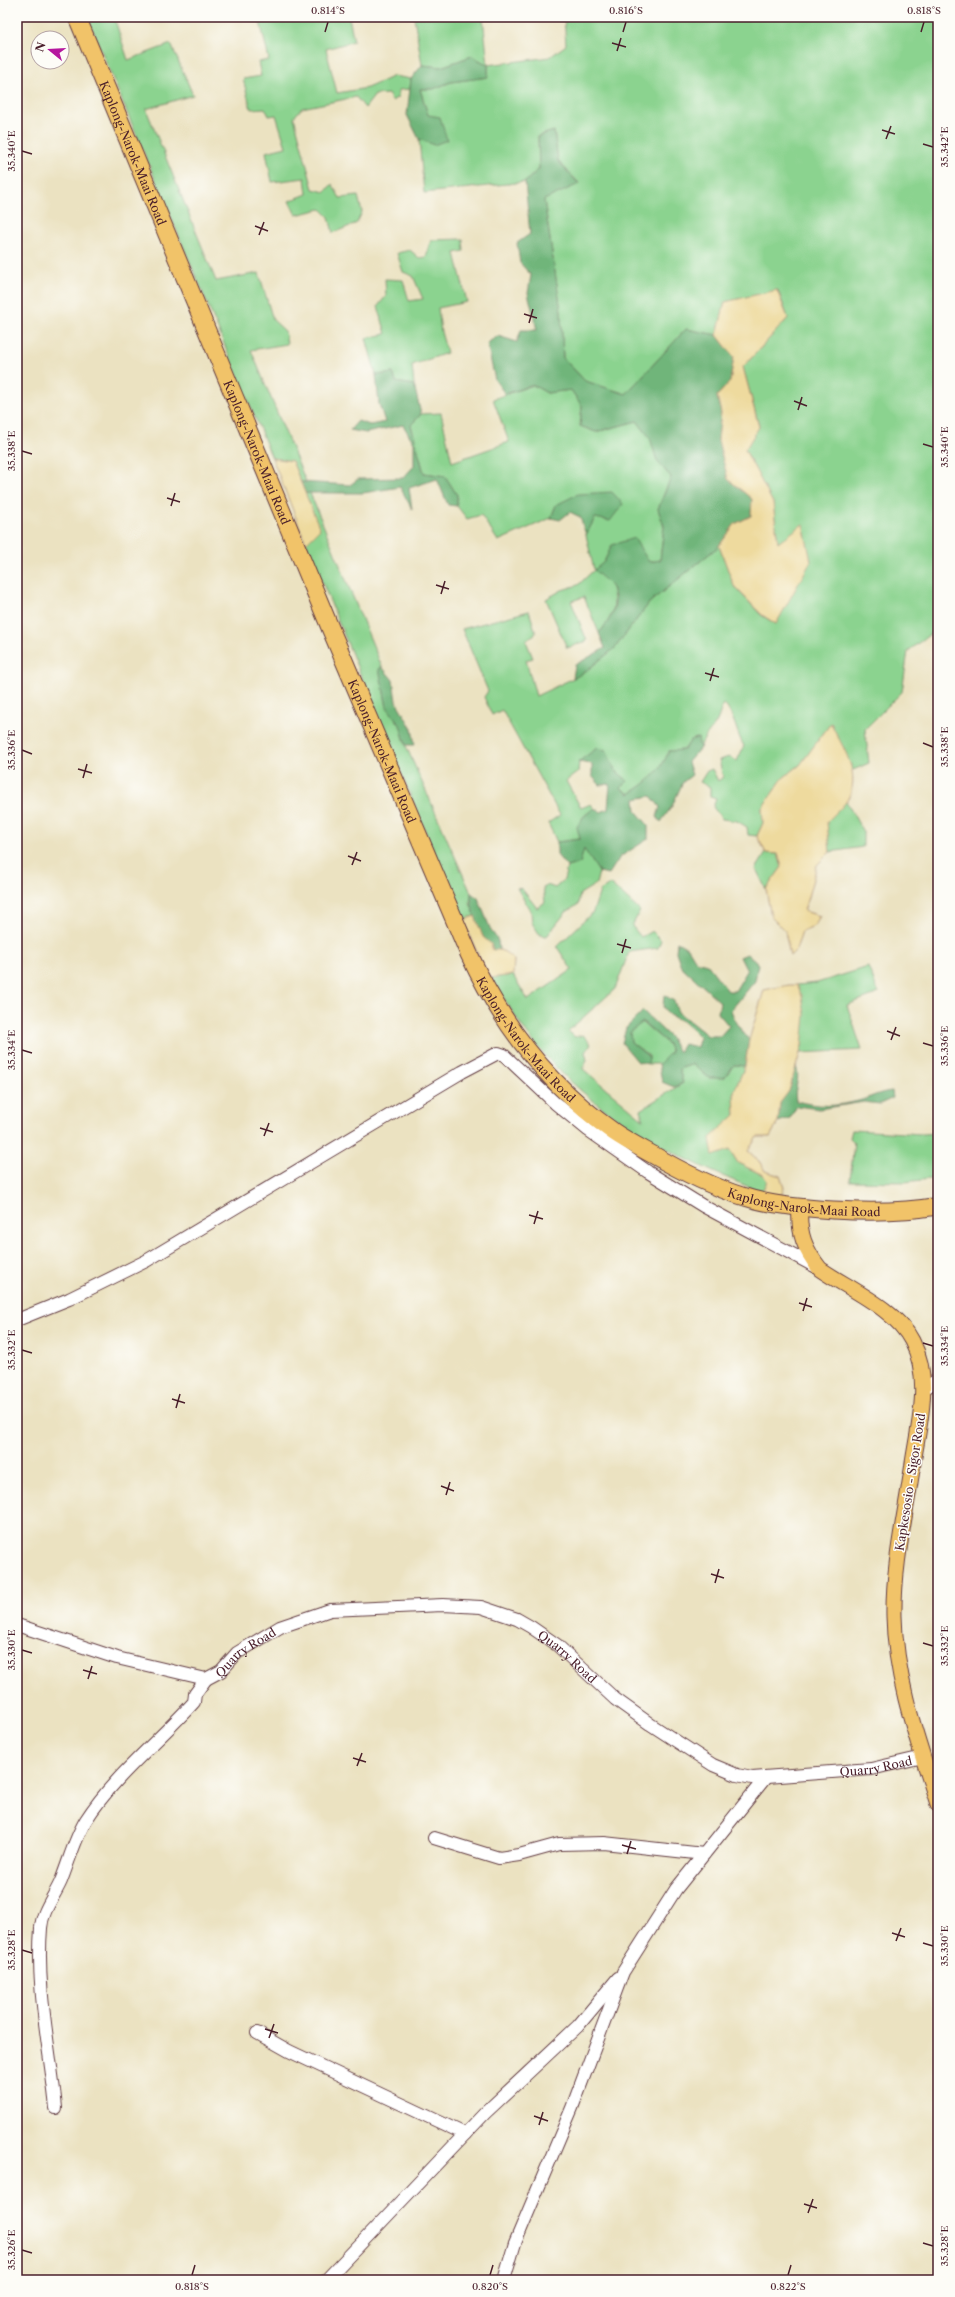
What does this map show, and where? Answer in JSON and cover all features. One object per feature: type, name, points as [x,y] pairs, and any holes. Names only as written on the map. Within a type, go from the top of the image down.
[{"type":"highway","name":"Kaplong-Narok-Maai Road","points":[[77,17],[331,630],[482,983],[511,1028],[536,1061],[562,1089],[615,1133],[679,1169],[736,1194],[770,1203],[800,1208],[862,1212],[938,1206]]},
{"type":"main road","name":"Kapkesosio - Sigor Road","points":[[800,1208],[799,1223],[802,1242],[820,1270],[884,1310],[900,1325],[912,1340],[917,1353],[923,1390],[897,1563],[894,1610],[895,1643],[900,1674],[923,1757],[938,1804]]},
{"type":"street","points":[[17,1320],[38,1313],[146,1261],[462,1072],[498,1053],[504,1055],[555,1103],[588,1130],[648,1172],[703,1206],[820,1270]]},
{"type":"street","points":[[923,1390],[938,1379]]},
{"type":"street","name":"Quarry Road","points":[[206,1679],[221,1671],[237,1653],[280,1627],[330,1610],[449,1605],[481,1607],[517,1619],[547,1637],[590,1673],[615,1699],[713,1765],[744,1777],[766,1777],[871,1769],[923,1757]]},
{"type":"street","points":[[17,1625],[118,1658],[206,1679],[195,1694],[194,1702],[101,1798],[82,1827],[57,1888],[44,1914],[41,1928],[40,1952],[42,2010],[52,2062],[56,2108]]},
{"type":"street","points":[[326,2280],[465,2134],[578,2026],[599,1998],[623,1972],[676,1889],[766,1777]]},
{"type":"street","points":[[434,1838],[499,1858],[519,1855],[559,1844],[597,1843],[632,1844],[704,1854]]},
{"type":"street","points":[[504,2280],[515,2243],[572,2108],[623,1972]]},
{"type":"street","points":[[257,2033],[288,2051],[465,2134]]},
{"type":"green space","points":[[87,17],[114,17],[128,60],[171,44],[193,95],[146,109],[216,281],[259,273],[273,320],[285,331],[287,344],[251,350],[306,482],[301,482],[292,461],[272,458]]},
{"type":"green space","points":[[259,17],[349,17],[354,41],[326,49],[337,93],[367,88],[394,76],[411,79],[410,89],[399,90],[398,97],[392,101],[388,94],[375,95],[365,108],[356,97],[302,108],[294,117],[313,189],[325,192],[332,184],[340,198],[358,196],[362,212],[357,223],[333,233],[329,217],[321,209],[296,215],[289,201],[307,194],[305,178],[272,182],[266,152],[286,147],[276,115],[269,116],[265,108],[251,109],[243,79],[261,76],[258,62],[269,60]]},
{"type":"green space","points":[[414,17],[483,17],[488,65],[472,56],[441,67],[422,65]]},
{"type":"green space","points":[[564,17],[938,17],[938,628],[908,651],[902,692],[865,729],[869,763],[853,770],[831,723],[800,765],[783,778],[762,808],[763,823],[757,836],[748,835],[747,827],[737,821],[722,819],[713,807],[716,799],[710,797],[710,787],[700,782],[707,771],[712,769],[718,781],[723,777],[719,760],[729,757],[737,761],[744,746],[731,714],[724,704],[715,725],[704,739],[700,748],[697,738],[691,740],[684,750],[669,751],[662,766],[654,776],[629,794],[621,788],[628,781],[615,770],[606,750],[579,762],[578,772],[566,781],[581,808],[591,804],[594,808],[583,817],[580,839],[557,842],[548,823],[560,815],[502,710],[492,715],[484,697],[488,691],[462,629],[529,611],[536,633],[526,641],[533,658],[526,660],[536,696],[582,674],[615,648],[650,602],[719,546],[734,586],[761,615],[776,624],[778,544],[773,503],[745,450],[759,426],[743,367],[788,318],[778,290],[725,302],[717,335],[686,329],[626,394],[585,381],[563,358],[561,311],[544,200],[579,183],[558,161],[554,131],[538,136],[539,169],[525,182],[424,193],[419,139],[434,145],[428,115],[420,89],[433,89],[451,82],[488,77],[488,65],[550,57],[566,45]]},
{"type":"green space","points":[[472,56],[488,65],[488,77],[451,82],[433,89],[420,89],[428,115],[440,117],[447,140],[434,145],[419,139],[407,115],[411,79],[422,65],[441,67]]},
{"type":"green space","points":[[554,131],[558,161],[579,184],[544,200],[561,311],[563,358],[585,381],[626,394],[686,329],[717,335],[734,357],[730,382],[717,396],[721,413],[718,440],[728,479],[752,499],[751,516],[735,524],[719,546],[650,602],[615,648],[582,674],[573,678],[575,665],[605,648],[599,633],[607,623],[615,604],[615,598],[610,585],[594,570],[604,562],[612,545],[634,538],[649,562],[660,560],[664,526],[658,509],[671,477],[657,461],[650,438],[637,421],[596,432],[580,426],[582,406],[571,390],[547,393],[533,385],[505,394],[495,380],[487,343],[498,336],[517,342],[521,330],[537,330],[528,293],[531,275],[520,263],[517,243],[530,234],[525,182],[539,169],[538,136]]},
{"type":"green space","points":[[463,239],[464,251],[455,253],[467,302],[438,308],[441,332],[447,353],[412,365],[414,385],[396,382],[393,373],[376,375],[366,338],[386,334],[378,306],[386,296],[385,279],[403,280],[409,301],[423,299],[413,276],[403,272],[397,253],[410,250],[419,258],[426,257],[431,240]]},
{"type":"green space","points":[[393,373],[396,382],[414,385],[421,414],[411,425],[424,473],[445,476],[457,495],[457,506],[448,505],[437,479],[409,488],[412,509],[400,487],[363,493],[304,493],[301,482],[350,485],[358,479],[403,478],[414,466],[414,443],[403,425],[366,433],[350,430],[358,421],[370,425],[385,422],[379,404],[376,375]]},
{"type":"green space","points":[[533,385],[547,393],[571,390],[582,406],[580,426],[596,432],[637,421],[651,438],[657,461],[671,477],[658,509],[664,526],[660,560],[650,562],[612,545],[604,562],[613,591],[614,607],[611,615],[599,633],[584,597],[571,601],[587,641],[567,648],[546,599],[562,590],[578,585],[594,570],[586,535],[595,518],[556,505],[551,518],[498,541],[481,515],[467,519],[457,506],[457,495],[445,476],[424,473],[411,425],[421,414],[441,413],[452,462],[509,442],[493,399]]},
{"type":"green space","points":[[612,492],[623,504],[610,521],[595,518],[586,535],[580,517],[570,512],[560,520],[551,518],[556,505],[578,494]]},
{"type":"green space","points":[[304,493],[310,493],[382,667],[379,669],[387,707],[400,725],[406,746],[471,893],[470,903],[475,916],[462,920],[306,543],[319,529]]},
{"type":"green space","points":[[382,667],[393,680],[396,701],[412,729],[415,745],[406,745],[400,725],[387,707],[379,669]]},
{"type":"green space","points":[[698,738],[700,748],[688,762],[692,775],[683,782],[672,806],[661,822],[657,817],[660,807],[651,796],[635,799],[636,811],[648,825],[648,839],[620,857],[609,874],[599,872],[584,849],[580,863],[567,867],[557,855],[557,842],[580,839],[577,827],[583,817],[594,808],[601,812],[608,809],[610,784],[600,785],[592,776],[592,764],[578,762],[597,748],[606,750],[615,770],[628,781],[621,788],[629,794],[658,771],[669,751],[684,750],[691,740]]},
{"type":"green space","points":[[846,801],[863,832],[863,847],[830,852],[826,822]]},
{"type":"green space","points":[[584,848],[599,872],[596,884],[580,894],[578,905],[566,912],[547,936],[540,935],[532,923],[531,912],[517,888],[522,889],[537,908],[545,902],[543,887],[547,885],[555,888],[564,880],[567,867],[580,863]]},
{"type":"green space","points":[[766,853],[778,854],[782,867],[766,889],[756,869]]},
{"type":"green space","points":[[611,884],[640,911],[632,926],[641,937],[652,931],[661,940],[658,948],[629,952],[615,989],[568,1031],[575,1037],[583,1035],[591,1044],[585,1052],[587,1060],[583,1069],[644,1120],[640,1110],[683,1083],[679,1069],[693,1064],[709,1078],[734,1065],[745,1066],[734,1092],[735,1115],[730,1150],[738,1163],[763,1175],[767,1181],[762,1192],[703,1167],[675,1153],[621,1121],[596,1103],[572,1082],[541,1051],[518,1020],[491,978],[513,975],[528,1000],[572,970],[557,947],[593,912],[600,891]]},
{"type":"green space","points":[[471,893],[478,898],[490,928],[498,941],[499,950],[493,951],[482,935],[471,904]]},
{"type":"green space","points":[[677,942],[688,948],[696,961],[707,964],[728,991],[735,991],[747,971],[740,957],[747,954],[758,964],[755,981],[731,1010],[736,1023],[749,1040],[745,1066],[734,1065],[724,1078],[709,1078],[693,1064],[679,1069],[683,1083],[674,1087],[662,1082],[659,1064],[671,1052],[668,1044],[643,1022],[630,1032],[631,1042],[649,1057],[648,1064],[638,1062],[622,1043],[626,1028],[643,1011],[671,1038],[679,1052],[684,1044],[697,1047],[700,1037],[682,1021],[669,1015],[663,1007],[664,995],[674,1001],[678,1012],[708,1036],[720,1036],[729,1026],[718,1013],[720,1002],[681,966],[676,952]]},
{"type":"green space","points":[[868,967],[879,993],[847,1005],[862,1050],[800,1053],[802,1046],[797,985],[817,983]]},
{"type":"green space","points":[[642,1022],[668,1044],[671,1052],[659,1064],[648,1064],[649,1056],[631,1042],[629,1032]]},
{"type":"green space","points":[[796,1066],[798,1076],[795,1092],[796,1101],[820,1105],[834,1105],[858,1101],[892,1091],[893,1098],[880,1104],[864,1102],[819,1109],[797,1106],[790,1118],[778,1122],[780,1102],[789,1091]]},
{"type":"green space","points":[[852,1130],[922,1134],[938,1133],[938,1178],[905,1182],[850,1181],[854,1142],[850,1138]]},
{"type":"sand","points":[[777,290],[788,318],[743,367],[759,427],[745,450],[773,503],[778,543],[803,524],[811,561],[776,624],[762,615],[734,586],[719,546],[735,524],[751,516],[752,499],[728,479],[718,440],[721,413],[717,396],[730,382],[734,357],[717,335],[725,302]]},
{"type":"sand","points":[[272,458],[292,461],[320,529],[306,543]]},
{"type":"sand","points":[[831,723],[849,761],[853,782],[851,792],[846,802],[827,822],[830,852],[817,865],[804,911],[820,916],[814,926],[802,931],[796,950],[790,956],[785,931],[771,917],[766,889],[782,867],[778,854],[766,853],[757,836],[763,823],[762,808],[783,778],[800,765]]},
{"type":"sand","points":[[475,916],[483,937],[491,944],[493,950],[505,952],[514,960],[513,975],[491,978],[482,963],[462,920]]},
{"type":"sand","points":[[797,985],[802,996],[805,1015],[802,1046],[789,1091],[780,1103],[778,1122],[770,1137],[757,1137],[748,1151],[759,1161],[765,1171],[780,1176],[784,1188],[781,1196],[762,1192],[767,1181],[763,1175],[738,1163],[730,1150],[713,1156],[710,1138],[735,1115],[734,1092],[745,1066],[749,1040],[764,990]]}]
